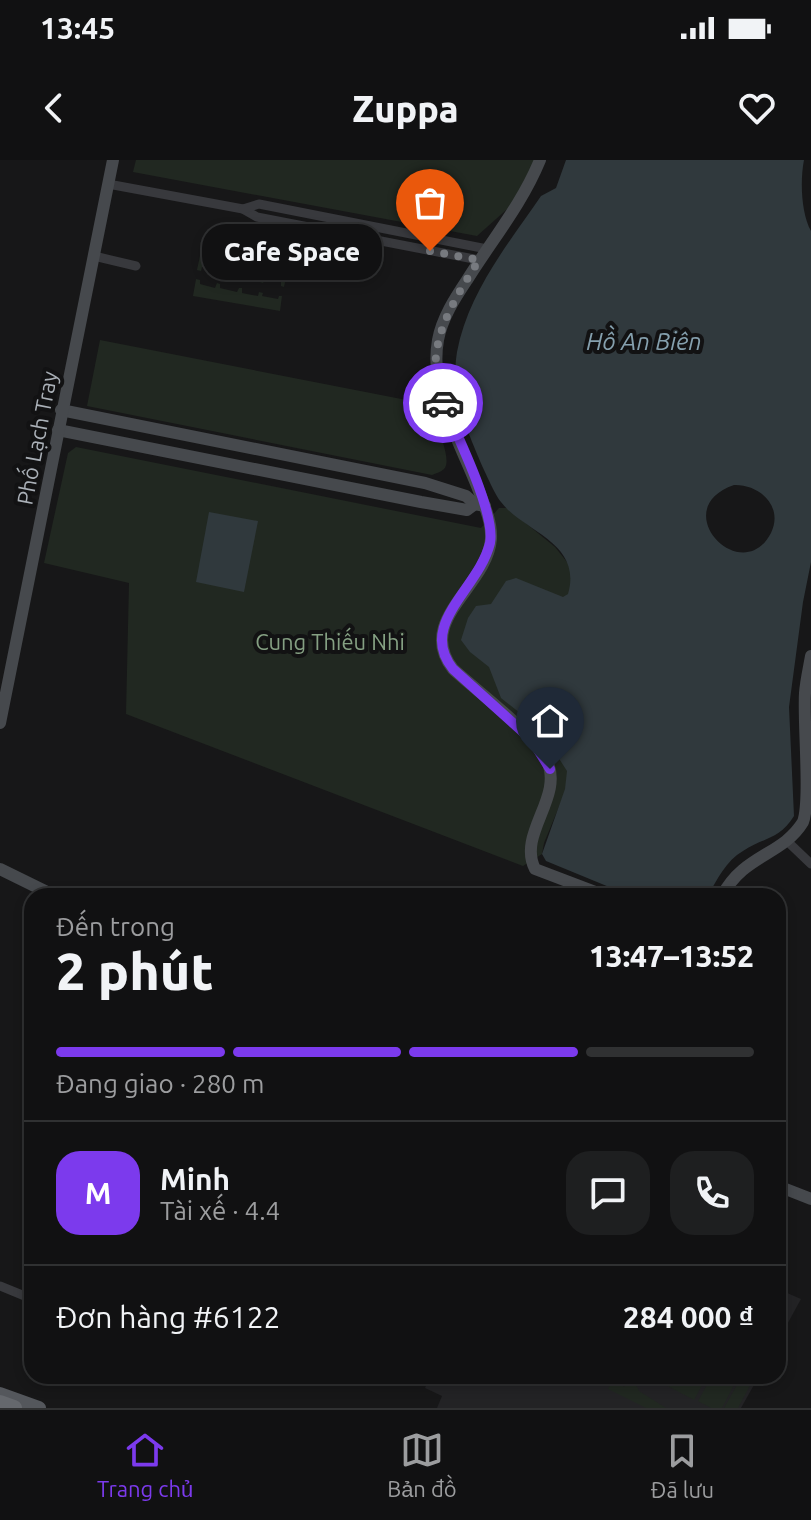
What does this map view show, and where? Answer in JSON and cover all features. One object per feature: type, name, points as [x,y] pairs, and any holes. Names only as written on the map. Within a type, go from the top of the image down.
[{"type":"highway","points":[[0,1403],[14,1408]]},
{"type":"main road","name":"Phố Lạch Tray","points":[[0,723],[113,160]]},
{"type":"main road","points":[[540,160],[523,196],[447,312],[438,339],[436,372],[440,394],[491,536],[477,576],[443,626],[441,644],[444,658],[453,669],[532,740],[546,760],[551,786],[531,849],[535,869],[585,888]]},
{"type":"main road","points":[[61,410],[425,483],[466,496],[480,505]]},
{"type":"main road","points":[[58,430],[467,510],[480,505]]},
{"type":"main road","points":[[272,472],[277,453]]},
{"type":"main road","points":[[726,888],[731,879],[752,860],[787,841],[805,820],[809,796],[805,692],[811,656]]},
{"type":"main road","points":[[0,869],[39,888]]},
{"type":"main road","points":[[786,1189],[811,1199]]},
{"type":"main road","points":[[0,1394],[39,1408]]},
{"type":"street","points":[[108,184],[243,209],[257,217],[479,260]]},
{"type":"street","points":[[243,209],[259,204],[487,249]]},
{"type":"street","points":[[327,231],[330,218]]},
{"type":"street","points":[[381,241],[383,228]]},
{"type":"street","points":[[94,256],[136,266]]},
{"type":"street","points":[[787,841],[811,864]]},
{"type":"street","points":[[0,1286],[24,1296]]},
{"type":"shaded area","points":[[786,1292],[801,1299],[786,1326]]},
{"type":"shaded area","points":[[427,1384],[754,1384],[741,1408],[437,1408],[442,1396],[425,1388]]},
{"type":"green space","points":[[136,160],[537,160],[514,203],[477,236],[133,172]]},
{"type":"green space","points":[[201,251],[288,268],[284,287],[281,282],[265,279],[263,283],[260,278],[244,275],[242,279],[240,274],[224,270],[222,275],[219,274],[220,270],[202,267],[201,271],[197,270]]},
{"type":"green space","points":[[196,279],[200,280],[200,284],[215,288],[217,283],[220,288],[237,292],[242,288],[242,293],[258,296],[259,292],[263,293],[262,296],[278,299],[282,296],[280,311],[193,296]]},
{"type":"green space","points":[[100,340],[427,404],[441,437],[446,464],[443,470],[432,475],[87,406]]},
{"type":"green space","name":"Cung Thiếu Nhi","points":[[76,447],[481,528],[499,508],[507,508],[555,547],[579,577],[544,722],[572,775],[542,854],[523,866],[126,714],[129,583],[44,563],[68,453]]},
{"type":"green space","points":[[610,1384],[625,1387],[624,1384],[636,1384],[639,1391],[666,1408],[646,1408],[608,1389]]},
{"type":"green space","points":[[664,1384],[703,1384],[694,1400]]},
{"type":"green space","points":[[708,1384],[734,1384],[722,1408],[711,1408],[698,1401]]},
{"type":"green space","points":[[738,1384],[751,1384],[738,1408],[724,1408]]},
{"type":"water","name":"Hồ An Biên","points":[[566,160],[804,160],[802,196],[811,231],[811,562],[789,707],[794,816],[783,830],[737,855],[722,871],[712,888],[612,888],[546,861],[542,854],[565,789],[567,771],[540,729],[501,698],[489,667],[461,640],[468,618],[476,606],[491,604],[506,581],[516,578],[563,597],[568,594],[570,576],[567,562],[559,550],[511,512],[496,494],[469,433],[455,385],[456,357],[470,309],[503,251],[541,196],[556,188]],"holes":[[[734,485],[752,488],[767,498],[772,506],[774,523],[771,533],[758,548],[743,552],[728,549],[716,539],[708,526],[707,510],[715,496]]]},
{"type":"water","points":[[209,512],[258,521],[244,592],[196,582]]},
{"type":"way so far","points":[[430,251],[479,260],[447,312],[438,339],[436,372],[443,403]]},
{"type":"place","name":"Cafe Space","points":[[430,251]]},
{"type":"route","points":[[443,403],[487,512],[491,536],[477,576],[443,626],[441,644],[444,658],[532,740],[550,769]]}]
